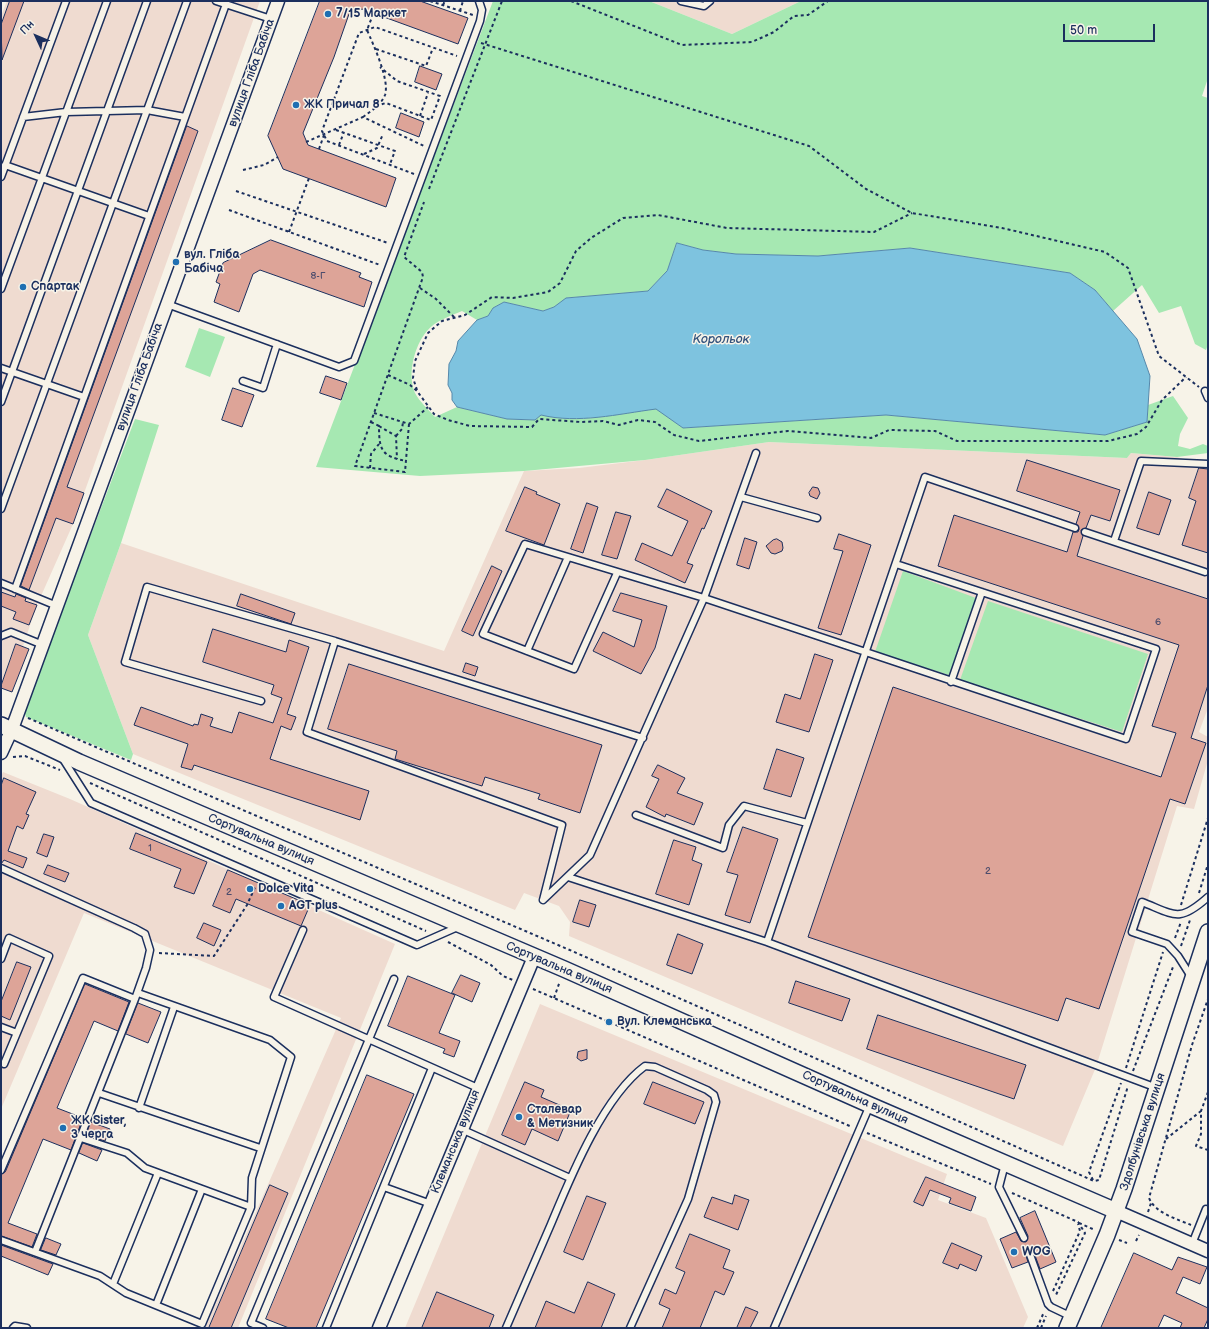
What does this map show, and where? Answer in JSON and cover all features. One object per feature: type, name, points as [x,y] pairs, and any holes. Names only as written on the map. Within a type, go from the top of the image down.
[{"type":"street","name":"вулиця Гліба Бабіча","points":[[5,756],[6,727],[18,713],[278,1]]},
{"type":"street","name":"Сортувальна вулиця","points":[[6,727],[59,752],[1116,1211]]},
{"type":"street","name":"Здолбунівська вулиця","points":[[1070,1322],[1116,1211],[1208,932]]},
{"type":"street","name":"Клеманська вулиця","points":[[379,1328],[534,957]]},
{"type":"street","points":[[1116,1211],[1208,1250]]},
{"type":"lane","points":[[1,177],[66,1]]},
{"type":"lane","points":[[1,290],[107,1]]},
{"type":"lane","points":[[1,402],[148,1]]},
{"type":"lane","points":[[1,510],[187,1]]},
{"type":"lane","points":[[216,1],[271,19]]},
{"type":"lane","points":[[167,304],[339,367],[354,361],[480,21],[482,10],[479,1]]},
{"type":"lane","points":[[681,1],[704,6],[710,1]]},
{"type":"lane","points":[[14,589],[226,4]]},
{"type":"lane","points":[[23,117],[66,112],[147,110],[185,117]]},
{"type":"lane","points":[[5,165],[149,216]]},
{"type":"lane","points":[[243,381],[263,388],[277,344]]},
{"type":"lane","points":[[1,368],[84,397]]},
{"type":"lane","points":[[1205,391],[1208,398]]},
{"type":"lane","points":[[335,641],[307,732],[562,825],[543,900],[568,878],[590,855],[704,598],[756,453]]},
{"type":"lane","points":[[1114,541],[1142,461],[1208,464]]},
{"type":"lane","points":[[767,942],[925,478],[1075,528]]},
{"type":"lane","points":[[741,497],[817,518]]},
{"type":"lane","points":[[1085,532],[1205,572]]},
{"type":"lane","points":[[617,573],[574,668],[482,634],[524,544],[704,598],[951,682],[1126,739],[1156,649],[896,564]]},
{"type":"lane","points":[[527,651],[568,557]]},
{"type":"lane","points":[[1,583],[57,606]]},
{"type":"lane","points":[[261,701],[125,662],[146,587],[335,641],[643,738]]},
{"type":"lane","points":[[951,682],[982,592]]},
{"type":"lane","points":[[1,636],[11,632],[43,645]]},
{"type":"lane","points":[[59,752],[91,803],[417,946],[462,926]]},
{"type":"lane","points":[[636,816],[723,848],[729,825],[744,806],[807,824]]},
{"type":"lane","points":[[1,868],[145,934],[150,952],[136,996],[99,1093],[35,1252]]},
{"type":"lane","points":[[568,878],[767,942],[1157,1088]]},
{"type":"lane","points":[[1193,980],[1178,956],[1167,944],[1132,932],[1142,902],[1178,916],[1193,910],[1208,897]]},
{"type":"lane","points":[[303,930],[274,997],[478,1088]]},
{"type":"lane","points":[[1,959],[9,938],[49,956],[4,1064]]},
{"type":"lane","points":[[1,1170],[83,978],[270,1040],[291,1057],[260,1148],[252,1178],[251,1207],[202,1324],[126,1293],[100,1276],[1,1240]]},
{"type":"lane","points":[[263,1328],[250,1323],[394,979]]},
{"type":"lane","points":[[140,1108],[174,1007]]},
{"type":"lane","points":[[1,1026],[17,1033]]},
{"type":"lane","points":[[506,1328],[570,1178],[604,1114],[635,1073],[645,1066],[655,1067],[714,1095],[716,1102],[688,1199],[630,1328]]},
{"type":"lane","points":[[326,1328],[432,1068]]},
{"type":"lane","points":[[99,1093],[260,1148]]},
{"type":"lane","points":[[774,1328],[870,1105]]},
{"type":"lane","points":[[461,1129],[570,1178]]},
{"type":"lane","points":[[81,1138],[127,1153],[145,1168],[251,1207]]},
{"type":"lane","points":[[1006,1164],[999,1187],[1024,1238]]},
{"type":"lane","points":[[113,1284],[158,1173]]},
{"type":"lane","points":[[384,1187],[431,1204]]},
{"type":"lane","points":[[156,1305],[202,1189]]},
{"type":"lane","points":[[1192,1244],[1206,1209]]},
{"type":"lane","points":[[1029,1252],[1048,1304],[1070,1322]]},
{"type":"lane","points":[[13,1328],[15,1326],[27,1328]]},
{"type":"path","points":[[430,1],[474,15]]},
{"type":"path","points":[[443,5],[445,1]]},
{"type":"path","points":[[460,11],[463,1]]},
{"type":"path","points":[[427,192],[502,1]]},
{"type":"path","points":[[571,1],[682,45],[752,42],[774,32],[794,16],[808,15],[828,1]]},
{"type":"path","points":[[306,142],[363,117],[376,106],[385,95],[386,82],[367,30],[374,12]]},
{"type":"path","points":[[414,174],[327,140],[322,131],[359,33],[374,26],[458,57]]},
{"type":"path","points":[[473,41],[809,146],[866,189],[912,213],[1002,228],[1105,252],[1128,268],[1159,356],[1205,391]]},
{"type":"path","points":[[375,49],[426,66],[433,48]]},
{"type":"path","points":[[376,106],[386,103],[431,120],[440,96],[397,81],[380,67]]},
{"type":"path","points":[[420,116],[428,92]]},
{"type":"path","points":[[363,117],[432,150]]},
{"type":"path","points":[[336,130],[395,151],[390,164]]},
{"type":"path","points":[[339,145],[344,132]]},
{"type":"path","points":[[362,154],[371,152],[379,145],[383,134]]},
{"type":"path","points":[[319,149],[324,135]]},
{"type":"path","points":[[243,170],[264,164],[278,157]]},
{"type":"path","points":[[289,232],[309,178]]},
{"type":"path","points":[[236,191],[396,246]]},
{"type":"path","points":[[425,199],[404,257],[422,272],[423,277],[356,466],[406,472],[409,424],[428,407]]},
{"type":"path","points":[[229,210],[388,268]]},
{"type":"path","points":[[912,213],[874,232],[728,228],[658,215],[623,218],[591,238],[576,251],[560,283],[548,292],[513,298],[492,297],[465,315],[442,321],[428,333],[420,346],[415,361],[413,378],[417,391],[434,414],[448,420],[470,426],[532,427],[539,419],[581,422],[603,421],[619,425],[638,420],[655,422],[674,435],[699,441],[788,430],[871,438],[889,430],[935,431],[957,441],[1108,441],[1137,434],[1146,427],[1162,400],[1186,377]]},
{"type":"path","points":[[420,288],[436,299],[454,317]]},
{"type":"path","points":[[388,375],[417,391]]},
{"type":"path","points":[[374,413],[409,424]]},
{"type":"path","points":[[371,422],[396,436]]},
{"type":"path","points":[[396,459],[396,436],[402,429],[403,422]]},
{"type":"path","points":[[378,426],[379,444],[390,457],[406,461]]},
{"type":"path","points":[[370,468],[371,454],[379,444]]},
{"type":"path","points":[[18,713],[572,951],[1094,1181],[1099,1180],[1128,1088]]},
{"type":"path","points":[[5,756],[25,756],[74,776],[438,936],[491,965],[504,976]]},
{"type":"path","points":[[1094,1181],[1089,1172],[1123,1076],[1165,947],[1176,937],[1181,923],[1178,916],[1208,818]]},
{"type":"path","points":[[1135,1067],[1178,956],[1208,864]]},
{"type":"path","points":[[150,952],[214,956],[247,905],[260,877]]},
{"type":"path","points":[[1199,1226],[1191,1226],[1159,1210],[1151,1203],[1149,1198],[1192,1046],[1208,998]]},
{"type":"path","points":[[1208,1092],[1201,1111],[1200,1134],[1196,1146],[1208,1150]]},
{"type":"path","points":[[1166,1140],[1201,1111]]},
{"type":"path","points":[[1036,1328],[1080,1231],[1078,1222]]},
{"type":"path","points":[[1041,1328],[1046,1316]]},
{"type":"shaded area","points":[[7,1],[260,1],[73,524],[37,605],[23,646],[29,649],[12,692],[1,688],[1,16]]},
{"type":"shaded area","points":[[649,1],[801,1],[732,34]]},
{"type":"shaded area","points":[[769,442],[1127,458],[1131,453],[1177,457],[1208,466],[1208,708],[1199,732],[1208,737],[1208,760],[1194,809],[1177,806],[1096,1067],[1063,1146],[569,936],[570,922],[559,906],[524,893],[515,910],[133,754],[88,635],[121,543],[444,651],[524,471],[579,468]]},
{"type":"shaded area","points":[[3,772],[70,799],[395,944],[238,1328],[205,1328],[341,1018],[84,913],[1,1109],[1,776]]},
{"type":"shaded area","points":[[540,1004],[947,1174],[938,1200],[986,1218],[1028,1317],[1023,1328],[405,1328]]},
{"type":"green space","points":[[493,1],[649,1],[732,34],[801,1],[1208,1],[1208,78],[1202,96],[1208,98],[1208,344],[1206,350],[1195,344],[1181,306],[1159,313],[1142,285],[1113,311],[1095,290],[1070,273],[910,248],[818,256],[736,254],[703,250],[677,243],[667,271],[648,291],[567,298],[554,307],[543,311],[504,302],[493,308],[488,316],[477,320],[462,311],[434,324],[422,337],[415,352],[412,378],[415,393],[435,417],[457,407],[507,419],[535,420],[541,415],[569,419],[598,417],[656,408],[683,428],[886,415],[1105,435],[1147,422],[1148,405],[1173,396],[1188,418],[1180,434],[1178,446],[1190,449],[1203,444],[1208,446],[1208,453],[1177,457],[1131,453],[1127,458],[769,442],[645,460],[524,471],[420,476],[316,467]]},
{"type":"green space","points":[[199,328],[225,337],[210,377],[185,367]]},
{"type":"green space","points":[[135,419],[159,425],[121,543],[88,635],[133,754],[131,760],[26,717],[24,710]]},
{"type":"green space","points":[[903,571],[976,598],[949,675],[875,652]]},
{"type":"green space","points":[[988,601],[1148,654],[1122,732],[960,680]]},
{"type":"water","name":"Корольок","points":[[677,243],[703,250],[736,254],[818,256],[910,248],[1070,273],[1095,290],[1137,339],[1150,376],[1147,422],[1105,435],[886,415],[683,428],[656,409],[598,417],[569,419],[541,415],[535,420],[507,419],[457,407],[452,400],[452,393],[448,385],[449,364],[456,351],[458,341],[477,320],[488,316],[493,308],[504,302],[543,311],[554,307],[566,298],[648,291],[667,271]]},
{"type":"building","points":[[10,1],[24,1],[2,60],[1,25]]},
{"type":"building","name":"ЖК Причал 8","points":[[320,1],[420,1],[468,18],[458,44],[362,9],[349,14],[334,57],[303,133],[308,145],[396,178],[386,207],[283,169],[268,136]]},
{"type":"building","points":[[420,66],[442,74],[436,90],[415,82]]},
{"type":"building","points":[[401,113],[424,122],[419,137],[396,128]]},
{"type":"building","points":[[187,126],[198,131],[67,487],[84,493],[73,524],[56,518],[29,590],[21,586]]},
{"type":"building","points":[[271,240],[361,273],[359,277],[372,282],[364,307],[260,270],[253,274],[239,312],[214,302],[220,284],[216,282],[223,263]]},
{"type":"building","points":[[326,376],[347,383],[341,400],[320,393]]},
{"type":"building","points":[[233,388],[254,395],[242,427],[222,420]]},
{"type":"building","points":[[1027,460],[1120,490],[1110,521],[1091,515],[1086,528],[1081,530],[1083,536],[1077,556],[1208,599],[1208,685],[1191,738],[1206,743],[1185,804],[1170,799],[1099,1009],[1066,998],[1058,1021],[808,937],[893,687],[1161,777],[1176,733],[1152,726],[1179,645],[938,566],[954,515],[1067,552],[1073,532],[1078,532],[1079,529],[1076,524],[1080,512],[1017,491]]},
{"type":"building","points":[[1199,468],[1208,469],[1208,553],[1182,545],[1196,501],[1189,498]]},
{"type":"building","points":[[525,487],[537,492],[536,494],[560,504],[544,545],[506,531]]},
{"type":"building","points":[[813,487],[818,488],[820,493],[817,499],[810,496],[809,493]]},
{"type":"building","points":[[667,489],[712,511],[704,529],[702,528],[687,563],[693,565],[685,583],[635,560],[642,543],[672,556],[688,521],[658,507]]},
{"type":"building","points":[[1149,492],[1171,500],[1159,535],[1137,528]]},
{"type":"building","points":[[587,503],[598,507],[583,553],[571,549]]},
{"type":"building","points":[[616,512],[631,516],[617,559],[602,555]]},
{"type":"building","points":[[839,534],[871,545],[841,635],[818,628],[843,551],[834,549]]},
{"type":"building","points":[[745,538],[757,542],[749,569],[737,565]]},
{"type":"building","points":[[777,539],[782,542],[782,551],[775,554],[771,553],[766,546],[773,540]]},
{"type":"building","points":[[492,566],[502,571],[473,636],[462,631]]},
{"type":"building","points":[[1,592],[15,597],[16,594],[26,598],[25,601],[37,605],[29,625],[13,619],[16,612],[1,606]]},
{"type":"building","points":[[621,593],[667,606],[655,648],[641,674],[593,651],[603,632],[634,647],[642,620],[613,611]]},
{"type":"building","points":[[241,594],[295,613],[291,624],[237,606]]},
{"type":"building","points":[[213,629],[286,652],[289,640],[309,647],[287,714],[296,717],[291,730],[281,726],[270,759],[369,791],[360,820],[194,765],[192,770],[181,767],[188,744],[134,725],[141,707],[193,726],[194,724],[198,725],[201,714],[213,718],[210,726],[232,733],[239,712],[273,723],[282,698],[271,694],[274,685],[203,662]]},
{"type":"building","points":[[16,644],[29,649],[12,692],[1,688],[1,686]]},
{"type":"building","points":[[815,654],[833,660],[809,732],[776,722],[785,694],[800,699]]},
{"type":"building","points":[[466,663],[478,667],[475,676],[463,672]]},
{"type":"building","points":[[349,664],[602,745],[580,813],[538,799],[540,794],[485,777],[482,786],[395,759],[397,751],[328,729]]},
{"type":"building","points":[[777,749],[804,758],[791,797],[764,789]]},
{"type":"building","points":[[658,765],[685,778],[677,793],[703,803],[694,825],[666,814],[665,817],[646,807],[659,779],[652,776]]},
{"type":"building","points":[[4,778],[36,792],[26,814],[29,815],[23,829],[17,826],[8,851],[27,858],[23,868],[4,860],[1,864],[1,786]]},
{"type":"building","points":[[743,827],[778,839],[750,923],[725,915],[738,875],[727,872]]},
{"type":"building","points":[[136,833],[207,862],[194,894],[174,887],[181,869],[130,849]]},
{"type":"building","points":[[44,834],[54,837],[47,857],[37,853]]},
{"type":"building","points":[[674,840],[696,847],[692,860],[702,864],[689,905],[656,894]]},
{"type":"building","points":[[48,865],[69,873],[65,882],[44,874]]},
{"type":"building","points":[[228,870],[310,905],[301,926],[236,899],[230,913],[213,906]]},
{"type":"building","points":[[580,900],[596,905],[589,927],[573,922]]},
{"type":"building","points":[[204,923],[221,930],[214,946],[197,938]]},
{"type":"building","points":[[678,934],[703,944],[692,974],[667,965]]},
{"type":"building","points":[[17,962],[31,967],[10,1020],[1,1016],[1,1002]]},
{"type":"building","points":[[461,975],[480,983],[472,1002],[452,993]]},
{"type":"building","points":[[408,976],[455,995],[439,1033],[460,1041],[454,1057],[443,1053],[445,1049],[388,1026]]},
{"type":"building","points":[[796,981],[850,999],[842,1021],[789,1003]]},
{"type":"building","points":[[85,984],[129,1002],[118,1031],[94,1021],[57,1108],[83,1118],[71,1150],[43,1139],[8,1223],[37,1234],[32,1247],[1,1236],[1,1174],[5,1172]]},
{"type":"building","points":[[138,1003],[161,1012],[148,1043],[126,1034]]},
{"type":"building","points":[[878,1015],[1026,1065],[1014,1099],[867,1049]]},
{"type":"building","points":[[587,1050],[587,1059],[581,1061],[577,1058],[578,1052]]},
{"type":"building","points":[[367,1075],[414,1094],[316,1328],[289,1328],[266,1319]]},
{"type":"building","points":[[525,1082],[544,1090],[541,1097],[571,1110],[558,1141],[532,1129],[525,1145],[502,1135]]},
{"type":"building","points":[[653,1082],[704,1102],[695,1124],[644,1104]]},
{"type":"building","points":[[91,1122],[110,1129],[105,1141],[86,1135]]},
{"type":"building","points":[[83,1143],[102,1150],[97,1161],[79,1153]]},
{"type":"building","points":[[926,1177],[976,1197],[971,1211],[949,1203],[951,1198],[930,1190],[923,1206],[914,1202]]},
{"type":"building","points":[[270,1185],[288,1193],[231,1328],[209,1328]]},
{"type":"building","points":[[735,1195],[749,1200],[738,1230],[704,1217],[712,1197],[732,1204]]},
{"type":"building","points":[[587,1196],[606,1203],[583,1260],[564,1252]]},
{"type":"building","points":[[1035,1211],[1056,1262],[1040,1269],[1033,1250],[1028,1248],[1025,1252],[1028,1262],[1012,1268],[1000,1239],[1016,1232],[1021,1241],[1026,1242],[1028,1236],[1020,1218]]},
{"type":"building","points":[[690,1234],[730,1250],[723,1268],[734,1272],[724,1295],[715,1291],[700,1328],[662,1328],[670,1309],[659,1304],[665,1289],[676,1294],[685,1272],[676,1268]]},
{"type":"building","points":[[46,1238],[61,1244],[56,1255],[41,1250]]},
{"type":"building","points":[[952,1243],[982,1256],[976,1271],[960,1264],[958,1269],[943,1263]]},
{"type":"building","points":[[1,1245],[53,1264],[48,1275],[1,1256]]},
{"type":"building","points":[[1134,1253],[1172,1270],[1178,1257],[1207,1267],[1200,1284],[1183,1277],[1176,1293],[1208,1308],[1208,1319],[1204,1328],[1180,1328],[1182,1323],[1164,1315],[1158,1328],[1101,1328]]},
{"type":"building","points":[[588,1282],[615,1294],[601,1328],[535,1328],[546,1301],[574,1313]]},
{"type":"building","points":[[437,1292],[494,1315],[489,1328],[422,1328]]},
{"type":"building","points":[[746,1307],[758,1312],[750,1328],[737,1328]]},
{"type":"place","name":"7/15 Маркет","points":[[328,14]]},
{"type":"place","name":"ЖК Причал 8","points":[[296,105]]},
{"type":"place","name":"вул. Гліба Бабіча","points":[[176,262]]},
{"type":"place","name":"Спартак","points":[[23,287]]},
{"type":"place","name":"Dolce Vita","points":[[250,889]]},
{"type":"place","name":"AGT plus","points":[[281,906]]},
{"type":"place","name":"Вул. Клеманська","points":[[609,1022]]},
{"type":"place","name":"Сталевар & Метизник","points":[[519,1117]]},
{"type":"place","name":"ЖК Sister, 3 черга","points":[[63,1128]]},
{"type":"place","name":"WOG","points":[[1014,1252]]}]
